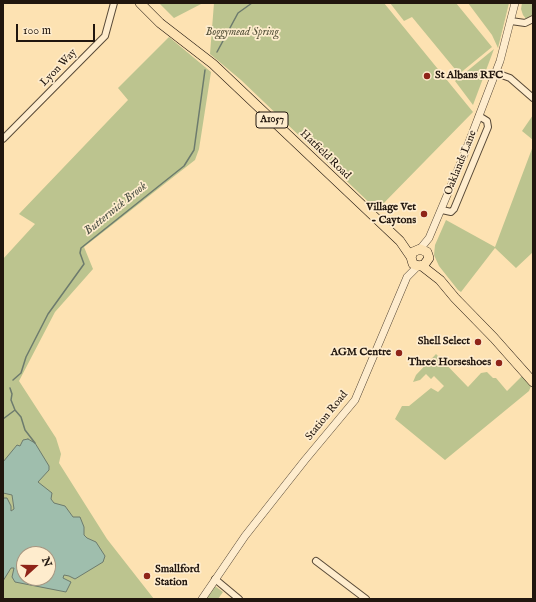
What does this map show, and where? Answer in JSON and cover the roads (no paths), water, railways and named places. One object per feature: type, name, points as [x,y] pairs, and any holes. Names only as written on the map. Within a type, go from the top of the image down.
[{"type":"main road","name":"Hatfield Road","points":[[140,3],[160,23],[213,64],[404,245],[416,263],[440,280]]},
{"type":"main road","name":"Hatfield Road","points":[[404,245],[419,249]]},
{"type":"main road","points":[[419,249],[425,250],[428,256],[427,264],[416,263],[413,252],[419,249]]},
{"type":"main road","name":"Hatfield Road","points":[[428,256],[440,280],[533,382]]},
{"type":"street","name":"Lyon Way","points":[[3,139],[105,36],[114,3]]},
{"type":"street","name":"Oaklands Lane","points":[[428,256],[430,238],[496,73],[515,3]]},
{"type":"street","points":[[511,21],[524,23],[533,19]]},
{"type":"street","points":[[496,73],[510,78],[533,98]]},
{"type":"street","name":"Oaklands Lane","points":[[442,210],[451,212],[454,209],[488,127],[487,121],[479,116]]},
{"type":"street","name":"Oaklands Lane","points":[[419,249],[430,238]]},
{"type":"street","name":"Station Road","points":[[202,599],[231,555],[305,460],[355,400],[410,273],[416,263]]},
{"type":"street","points":[[316,560],[366,599]]},
{"type":"street","points":[[215,579],[239,599]]},
{"type":"waterway","name":"Butterwick Brook","points":[[217,52],[238,13],[252,3]]},
{"type":"waterway","name":"Butterwick Brook","points":[[13,380],[21,373],[26,357],[48,314],[84,264],[80,253],[81,248],[184,166],[194,150],[205,70]]},
{"type":"waterway","points":[[10,388],[12,394],[11,400],[15,410],[21,417],[25,430],[35,443]]},
{"type":"waterway","name":"Butterwick Brook","points":[[3,419],[15,410]]},
{"type":"place","name":"St Albans RFC","points":[[427,76]]},
{"type":"place","name":"Village Vet - Caytons","points":[[424,214]]},
{"type":"place","name":"Shell Select","points":[[478,342]]},
{"type":"place","name":"AGM Centre","points":[[399,353]]},
{"type":"place","name":"Three Horseshoes","points":[[499,363]]},
{"type":"place","name":"Smallford Station","points":[[147,576]]},
{"type":"park label","name":"Boggymead Spring","points":[[242,33]]}]
